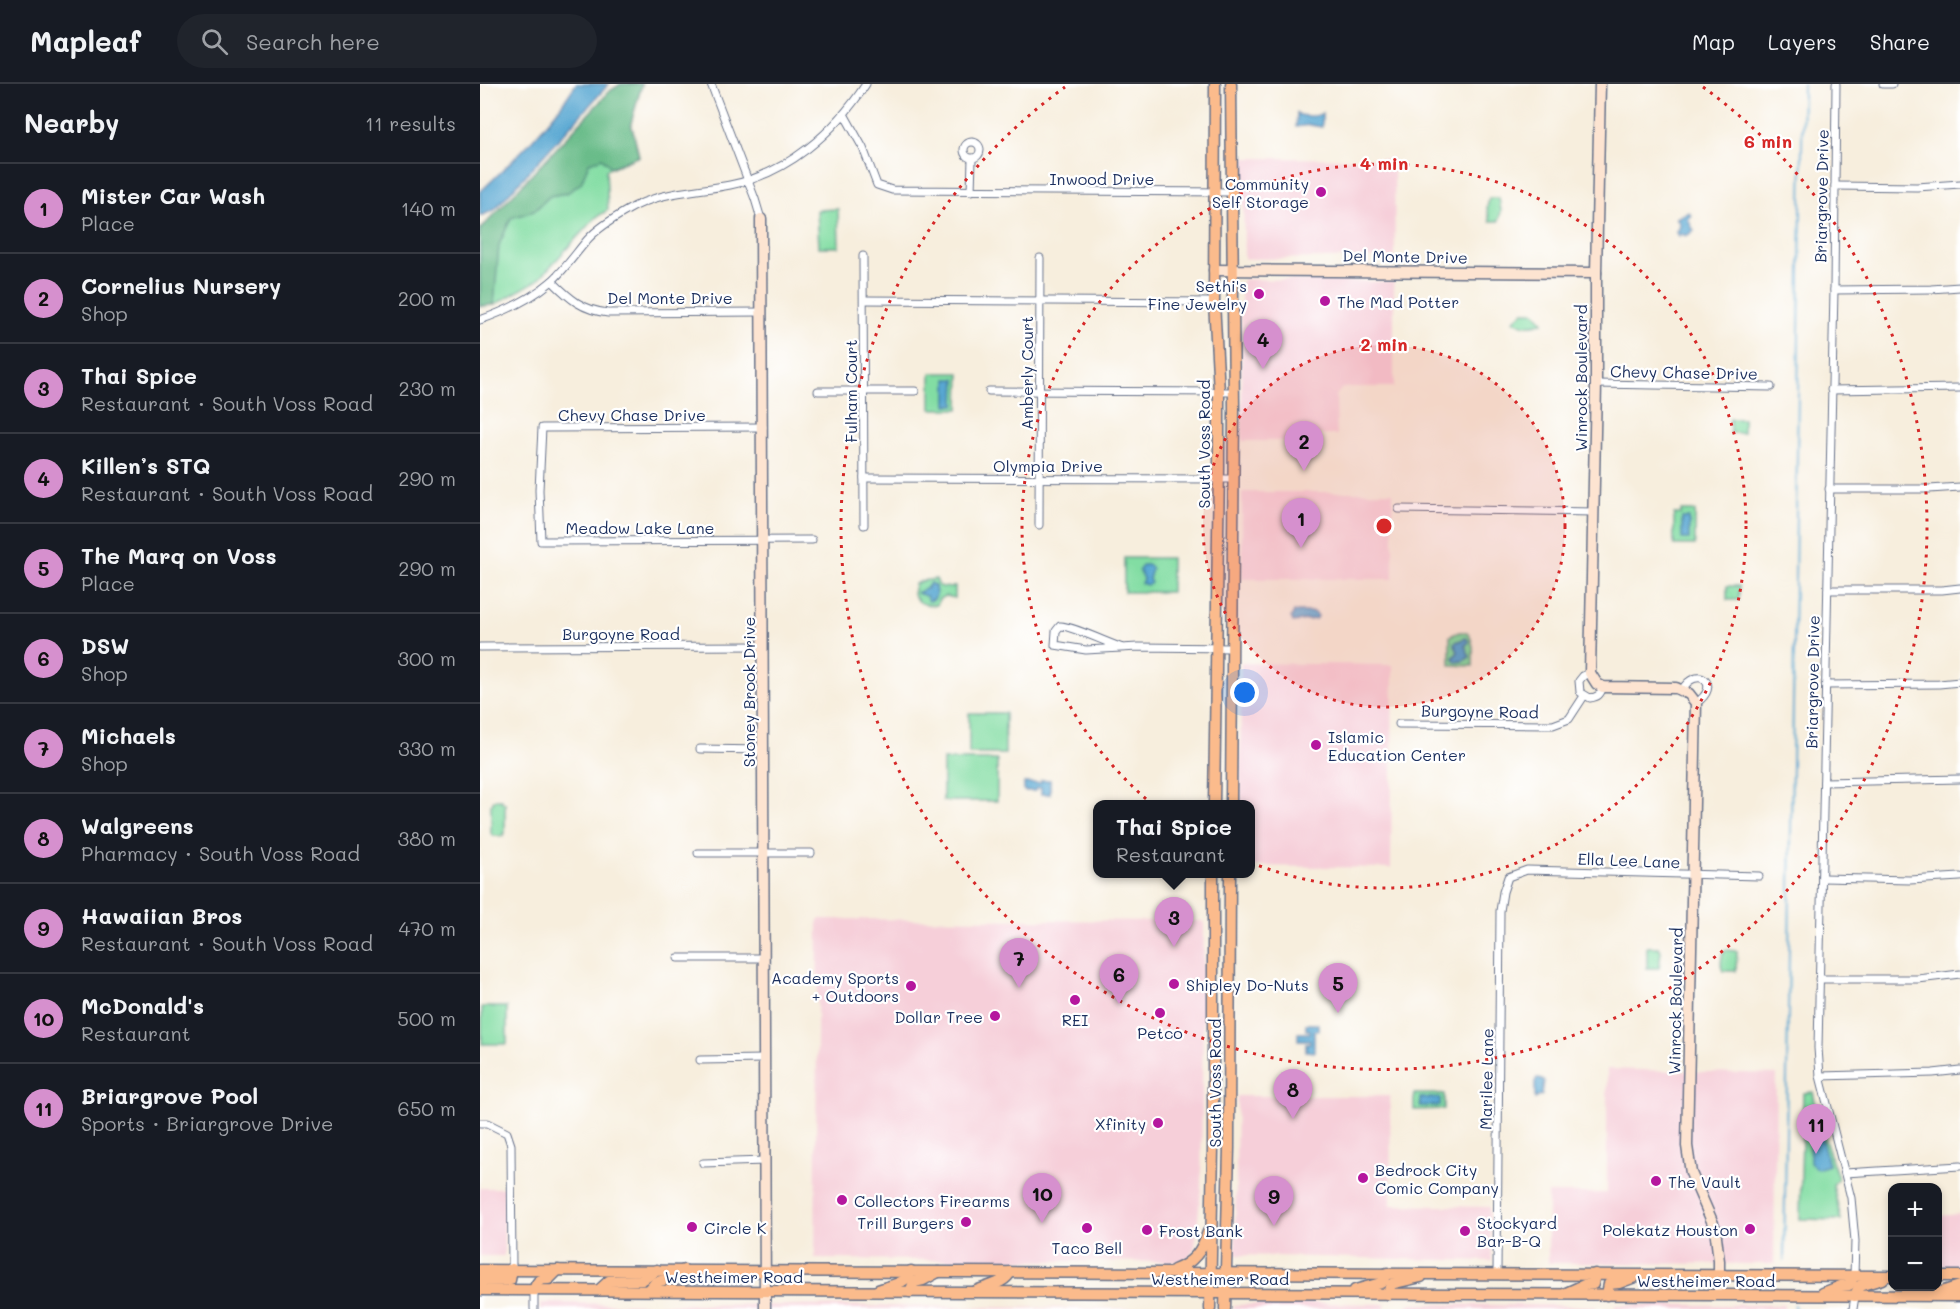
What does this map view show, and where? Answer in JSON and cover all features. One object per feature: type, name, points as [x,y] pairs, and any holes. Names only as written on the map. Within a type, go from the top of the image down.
[{"type":"main road","name":"South Voss Road","points":[[1214,800],[1219,479],[1219,392],[1214,302],[1215,84]]},
{"type":"main road","name":"South Voss Road","points":[[1231,84],[1233,392],[1231,800]]},
{"type":"main road","points":[[1214,149],[1232,149]]},
{"type":"main road","points":[[1216,749],[1231,749]]},
{"type":"main road","name":"South Voss Road","points":[[1210,1309],[1213,1147],[1213,878]]},
{"type":"main road","name":"South Voss Road","points":[[1225,1309],[1229,1148],[1230,878]]},
{"type":"main road","points":[[1213,940],[1230,940]]},
{"type":"main road","points":[[1212,1044],[1229,1044]]},
{"type":"main road","points":[[1213,1147],[1229,1148]]},
{"type":"main road","points":[[1167,1273],[1185,1266],[1195,1258],[1204,1244],[1212,1221]]},
{"type":"main road","points":[[480,1280],[510,1280],[512,1269]]},
{"type":"main road","name":"Westheimer Road","points":[[480,1270],[1888,1276]]},
{"type":"main road","points":[[534,1290],[537,1282],[541,1279],[549,1279],[558,1270]]},
{"type":"main road","points":[[598,1290],[609,1281],[642,1280],[657,1270]]},
{"type":"main road","points":[[649,1290],[656,1282],[669,1280],[684,1270]]},
{"type":"main road","points":[[872,1292],[904,1282],[909,1278],[911,1271]]},
{"type":"main road","points":[[910,1292],[914,1282],[939,1272]]},
{"type":"main road","points":[[972,1292],[995,1282],[1002,1282],[1010,1272]]},
{"type":"main road","points":[[1004,1293],[1011,1282],[1039,1272]]},
{"type":"main road","points":[[1346,1294],[1381,1283],[1387,1273]]},
{"type":"main road","points":[[1388,1294],[1391,1284],[1432,1273]]},
{"type":"main road","points":[[1563,1295],[1584,1285],[1593,1284],[1595,1274]]},
{"type":"main road","points":[[1607,1295],[1609,1284],[1619,1283],[1641,1274]]},
{"type":"main road","points":[[1817,1295],[1849,1285],[1854,1276]]},
{"type":"main road","points":[[1942,1276],[1960,1276]]},
{"type":"main road","points":[[1855,1296],[1857,1287],[1888,1277]]},
{"type":"main road","points":[[1932,1296],[1960,1286]]},
{"type":"main road","name":"Westheimer Road","points":[[480,1290],[1960,1296]]},
{"type":"street","name":"Stoney Brook Drive","points":[[711,84],[761,219],[765,1309]]},
{"type":"street","points":[[480,320],[506,311],[552,280],[600,228],[631,208],[663,195],[748,180],[796,157],[828,131],[866,84]]},
{"type":"street","name":"Winrock Boulevard","points":[[1600,84],[1590,673],[1583,676],[1578,687],[1584,696],[1590,698],[1600,694],[1603,687],[1682,690],[1686,682],[1698,677],[1707,684],[1708,692],[1696,703],[1687,1146],[1691,1173],[1715,1228],[1719,1253],[1719,1294]]},
{"type":"street","name":"Briargrove Drive","points":[[1836,84],[1834,290],[1818,1048],[1820,1076],[1845,1173],[1854,1230],[1854,1276]]},
{"type":"street","points":[[1883,84],[1892,84]]},
{"type":"street","name":"Inwood Drive","points":[[844,114],[863,148],[877,185],[892,190],[1232,192]]},
{"type":"street","points":[[971,191],[972,159]]},
{"type":"street","points":[[1835,186],[1917,187],[1960,184]]},
{"type":"street","name":"Fulham Court","points":[[864,256],[864,525]]},
{"type":"street","name":"Amberly Court","points":[[1039,525],[1040,258]]},
{"type":"street","name":"Del Monte Drive","points":[[1214,270],[1596,273]]},
{"type":"street","name":"Del Monte Drive","points":[[552,280],[579,305],[593,312],[762,312]]},
{"type":"street","points":[[1834,290],[1920,290],[1960,287]]},
{"type":"street","points":[[864,300],[1214,302]]},
{"type":"street","name":"Chevy Chase Drive","points":[[1596,384],[1771,387]]},
{"type":"street","points":[[1831,390],[1960,388]]},
{"type":"street","points":[[818,391],[915,391]]},
{"type":"street","points":[[989,391],[1233,392]]},
{"type":"street","name":"Chevy Chase Drive","points":[[540,468],[542,428],[763,428]]},
{"type":"street","name":"Meadow Lake Lane","points":[[540,468],[541,541],[812,540]]},
{"type":"street","name":"Olympia Drive","points":[[864,478],[1232,479]]},
{"type":"street","points":[[1829,489],[1960,487]]},
{"type":"street","points":[[1399,509],[1594,512]]},
{"type":"street","points":[[1828,590],[1960,588]]},
{"type":"street","points":[[1123,648],[1090,637],[1068,626],[1058,628],[1056,645],[1086,650],[1232,648]]},
{"type":"street","name":"Burgoyne Road","points":[[480,647],[763,646]]},
{"type":"street","points":[[1590,673],[1597,684],[1603,687]]},
{"type":"street","points":[[1826,685],[1960,682]]},
{"type":"street","points":[[1682,690],[1689,694],[1696,703]]},
{"type":"street","name":"Burgoyne Road","points":[[1399,724],[1553,725],[1569,719],[1584,696]]},
{"type":"street","points":[[700,749],[763,750]]},
{"type":"street","points":[[1824,782],[1960,779]]},
{"type":"street","points":[[698,853],[811,853]]},
{"type":"street","name":"Ella Lee Lane","points":[[1505,886],[1508,877],[1527,870],[1759,876]]},
{"type":"street","points":[[1823,878],[1910,880],[1960,877]]},
{"type":"street","name":"Marilee Lane","points":[[1497,1274],[1500,911],[1505,886]]},
{"type":"street","points":[[678,958],[764,958]]},
{"type":"street","points":[[1819,979],[1918,979],[1960,974]]},
{"type":"street","points":[[700,1060],[764,1059]]},
{"type":"street","points":[[1820,1076],[1933,1073],[1960,1070]]},
{"type":"street","points":[[480,1123],[487,1123],[507,1133],[511,1145],[512,1269]]},
{"type":"street","points":[[703,1163],[765,1161]]},
{"type":"street","points":[[1845,1173],[1960,1166]]},
{"type":"street","points":[[534,1290],[534,1309]]},
{"type":"street","points":[[1853,1309],[1855,1296]]},
{"type":"shaded area","points":[[1243,158],[1394,159],[1395,257],[1244,259]]},
{"type":"shaded area","points":[[1243,279],[1394,282],[1394,387],[1341,389],[1336,396],[1337,435],[1302,435],[1288,441],[1242,441],[1241,287]]},
{"type":"shaded area","points":[[1242,492],[1393,492],[1393,579],[1242,579]]},
{"type":"shaded area","points":[[1241,663],[1393,665],[1391,868],[1255,866],[1255,800],[1240,800]]},
{"type":"shaded area","points":[[818,919],[1204,921],[1201,1191],[1195,1247],[1189,1257],[1181,1262],[815,1259]]},
{"type":"shaded area","points":[[1607,1069],[1776,1074],[1774,1264],[1548,1263],[1548,1193],[1607,1193]]},
{"type":"shaded area","points":[[1237,1096],[1390,1096],[1391,1205],[1489,1207],[1492,1261],[1235,1255]]},
{"type":"shaded area","points":[[480,1188],[504,1188],[504,1256],[480,1256]]},
{"type":"shaded area","points":[[1960,1214],[1960,1266],[1942,1266],[1942,1216]]},
{"type":"shaded area","points":[[541,1303],[1189,1309],[541,1309]]},
{"type":"shaded area","points":[[1385,1304],[1385,1309],[1234,1309],[1234,1305]]},
{"type":"shaded area","points":[[1408,1304],[1595,1306],[1595,1309],[1408,1309]]},
{"type":"shaded area","points":[[1615,1305],[1784,1305],[1784,1309],[1615,1309]]},
{"type":"green space","points":[[621,84],[642,84],[631,123],[639,156],[606,170],[608,210],[595,218],[538,280],[494,305],[480,306],[480,230],[610,91]]},
{"type":"green space","points":[[621,84],[642,84],[631,123],[639,156],[611,167],[602,158],[589,163],[581,183],[567,193],[550,196],[534,211],[511,218],[499,245],[494,305],[480,306],[480,230],[610,91]]},
{"type":"green space","points":[[1489,198],[1499,198],[1501,211],[1499,221],[1490,221],[1487,208]]},
{"type":"green space","points":[[838,209],[839,247],[819,247],[817,210]]},
{"type":"green space","points":[[1523,312],[1535,312],[1543,322],[1528,325],[1513,321]]},
{"type":"green space","points":[[931,373],[960,373],[959,409],[931,409]]},
{"type":"green space","points":[[1730,419],[1743,419],[1743,433],[1730,433]]},
{"type":"green space","points":[[1681,511],[1695,511],[1695,545],[1674,545],[1674,514],[1681,514]]},
{"type":"green space","points":[[1124,558],[1171,558],[1171,592],[1124,592]]},
{"type":"green space","points":[[936,579],[939,586],[950,588],[955,586],[955,598],[945,596],[939,599],[937,605],[920,602],[913,594],[915,584]]},
{"type":"green space","points":[[1727,586],[1739,586],[1739,600],[1727,600]]},
{"type":"green space","points":[[1459,632],[1467,632],[1471,640],[1473,666],[1450,665],[1450,636]]},
{"type":"green space","points":[[969,713],[1005,713],[1005,754],[969,754]]},
{"type":"green space","points":[[943,760],[997,760],[997,801],[943,801]]},
{"type":"green space","points":[[493,800],[502,800],[502,803],[505,803],[505,833],[503,836],[493,836],[491,833]]},
{"type":"green space","points":[[1647,947],[1659,947],[1661,951],[1659,968],[1647,968]]},
{"type":"green space","points":[[1725,950],[1737,951],[1736,971],[1723,971],[1721,960]]},
{"type":"green space","points":[[482,1007],[507,1007],[507,1044],[482,1044]]},
{"type":"green space","points":[[1813,1092],[1820,1126],[1838,1178],[1833,1185],[1841,1220],[1800,1219],[1803,1093]]},
{"type":"green space","points":[[1414,1094],[1444,1094],[1444,1109],[1414,1110]]},
{"type":"water","points":[[576,84],[609,84],[494,210],[480,216],[480,192],[543,127]]},
{"type":"water","points":[[1297,113],[1309,116],[1322,113],[1322,127],[1310,125],[1296,127]]},
{"type":"water","points":[[1689,212],[1691,216],[1688,219],[1694,231],[1686,236],[1682,234],[1679,236],[1676,231],[1680,224],[1676,218]]},
{"type":"water","points":[[947,379],[956,379],[955,405],[947,405]]},
{"type":"water","points":[[1682,518],[1689,518],[1689,539],[1682,539]]},
{"type":"water","points":[[1143,565],[1149,565],[1152,569],[1149,579],[1151,583],[1147,585],[1141,583],[1143,579],[1139,570]]},
{"type":"water","points":[[930,583],[935,586],[936,595],[929,601],[926,596],[917,593],[926,589]]},
{"type":"water","points":[[1294,612],[1314,612],[1318,616],[1315,619],[1293,622],[1291,617]]},
{"type":"water","points":[[1466,638],[1469,642],[1465,646],[1470,657],[1456,662],[1453,658],[1458,652],[1454,643]]},
{"type":"water","points":[[1041,780],[1050,780],[1050,794],[1041,794],[1041,788],[1036,788],[1035,791],[1024,791],[1024,783],[1041,783]]},
{"type":"water","points":[[1306,1024],[1318,1024],[1318,1030],[1314,1031],[1314,1052],[1306,1051],[1306,1043],[1310,1043],[1310,1040],[1298,1040],[1298,1033],[1310,1033],[1310,1030],[1306,1030]]},
{"type":"water","points":[[1537,1078],[1544,1081],[1542,1095],[1535,1099],[1535,1082]]},
{"type":"water","points":[[1420,1098],[1440,1098],[1440,1106],[1420,1106]]},
{"type":"water","points":[[1819,1132],[1829,1165],[1817,1169],[1810,1163],[1810,1135]]},
{"type":"waterway","points":[[1784,1260],[1803,84]]},
{"type":"waterway","points":[[1794,1305],[1795,1309]]},
{"type":"place","name":"Community Self Storage","points":[[1321,192]]},
{"type":"place","name":"Sethi's Fine Jewelry","points":[[1259,294]]},
{"type":"place","name":"The Mad Potter","points":[[1325,301]]},
{"type":"place","name":"Killen’s STQ","points":[[1263,369]]},
{"type":"place","name":"Cornelius Nursery","points":[[1304,471]]},
{"type":"place","name":"Mister Car Wash","points":[[1301,548]]},
{"type":"place","name":"Islamic Education Center","points":[[1316,745]]},
{"type":"place","name":"Thai Spice","points":[[1174,947]]},
{"type":"place","name":"Shipley Do-Nuts","points":[[1174,984]]},
{"type":"place","name":"Academy Sports + Outdoors","points":[[911,986]]},
{"type":"place","name":"Michaels","points":[[1019,988]]},
{"type":"place","name":"REI","points":[[1075,1000]]},
{"type":"place","name":"DSW","points":[[1119,1004]]},
{"type":"place","name":"Petco","points":[[1160,1013]]},
{"type":"place","name":"The Marq on Voss","points":[[1338,1013]]},
{"type":"place","name":"Dollar Tree","points":[[995,1016]]},
{"type":"place","name":"Walgreens","points":[[1293,1119]]},
{"type":"place","name":"Xfinity","points":[[1158,1123]]},
{"type":"place","name":"Briargrove Pool","points":[[1816,1154]]},
{"type":"place","name":"Bedrock City Comic Company","points":[[1363,1178]]},
{"type":"place","name":"The Vault","points":[[1656,1181]]},
{"type":"place","name":"Collectors Firearms","points":[[842,1200]]},
{"type":"place","name":"Trill Burgers","points":[[966,1222]]},
{"type":"place","name":"McDonald's","points":[[1042,1223]]},
{"type":"place","name":"Hawaiian Bros","points":[[1274,1226]]},
{"type":"place","name":"Circle K","points":[[692,1227]]},
{"type":"place","name":"Taco Bell","points":[[1087,1228]]},
{"type":"place","name":"Polekatz Houston","points":[[1750,1229]]},
{"type":"place","name":"Frost Bank","points":[[1147,1230]]},
{"type":"place","name":"Stockyard Bar-B-Q","points":[[1465,1231]]}]
